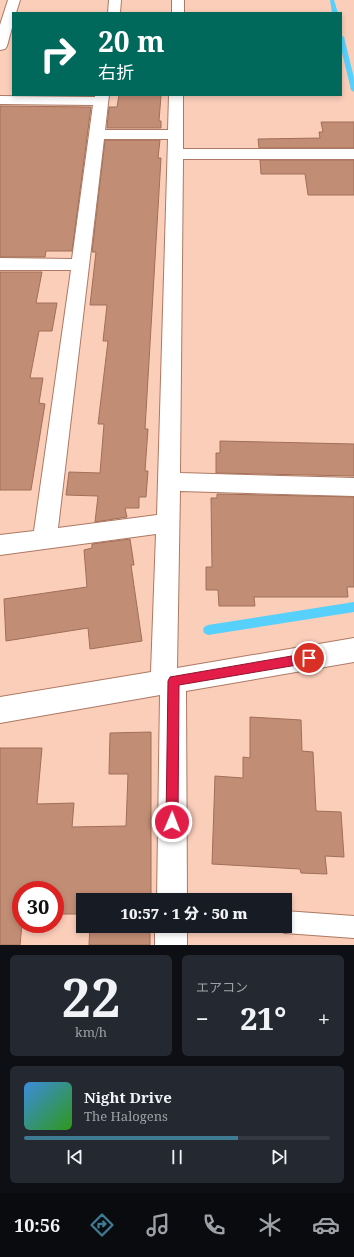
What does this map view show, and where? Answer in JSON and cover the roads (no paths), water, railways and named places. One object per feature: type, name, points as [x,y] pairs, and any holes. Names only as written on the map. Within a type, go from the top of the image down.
[{"type":"street","points":[[0,46],[14,0]]},
{"type":"street","points":[[114,12],[115,0]]},
{"type":"street","points":[[178,0],[178,12]]},
{"type":"street","points":[[172,893],[168,523],[176,96]]},
{"type":"street","points":[[0,100],[102,98],[45,538]]},
{"type":"street","points":[[97,134],[175,145],[354,154]]},
{"type":"street","points":[[0,264],[81,265]]},
{"type":"street","points":[[169,482],[354,487]]},
{"type":"street","points":[[0,545],[168,523]]},
{"type":"street","points":[[0,710],[354,650]]},
{"type":"street","points":[[171,933],[171,945]]},
{"type":"lane","points":[[292,923],[354,927]]},
{"type":"waterway","points":[[332,0],[335,12]]},
{"type":"waterway","points":[[342,41],[354,90]]},
{"type":"waterway","points":[[208,630],[354,607]]}]
